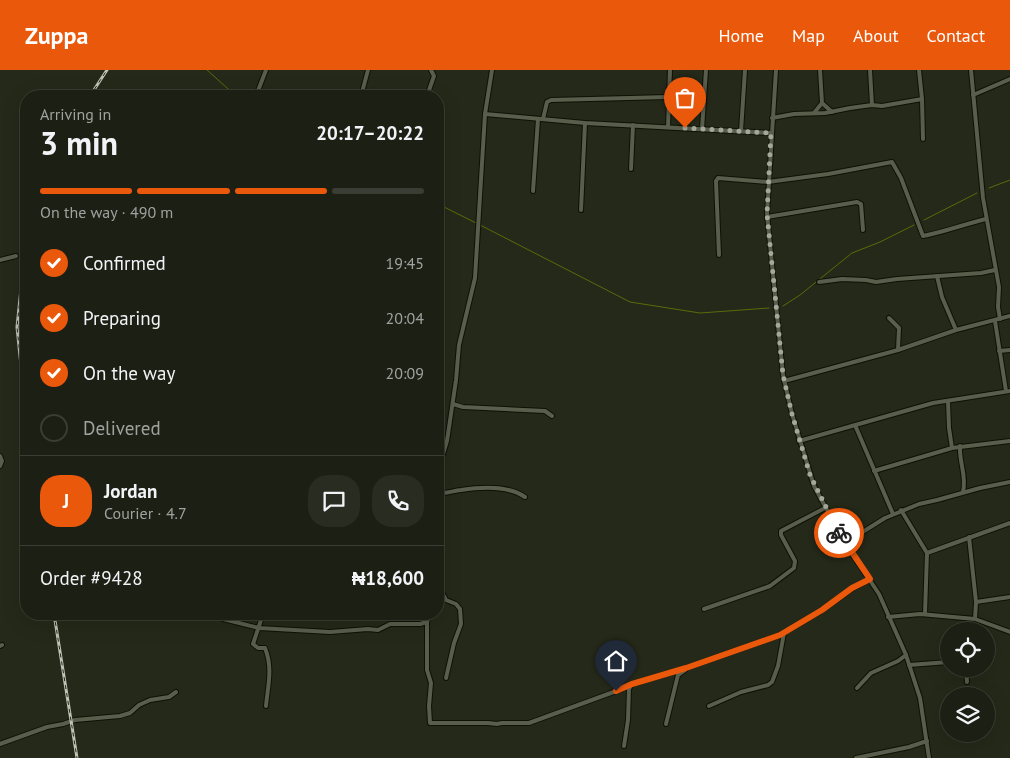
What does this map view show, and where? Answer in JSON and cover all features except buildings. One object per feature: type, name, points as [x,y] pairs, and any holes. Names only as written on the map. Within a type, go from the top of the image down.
[{"type":"street","points":[[258,90],[266,70]]},
{"type":"street","points":[[363,90],[368,70]]},
{"type":"street","points":[[428,90],[434,76],[431,70]]},
{"type":"street","points":[[444,452],[453,404],[459,345],[475,278],[485,114],[492,70]]},
{"type":"street","points":[[668,127],[670,70]]},
{"type":"street","points":[[702,129],[706,70]]},
{"type":"street","points":[[741,131],[745,70]]},
{"type":"street","points":[[776,70],[767,217],[784,381],[799,441],[812,480],[845,543],[879,594],[910,665],[920,698],[929,758]]},
{"type":"street","points":[[814,114],[822,103],[820,70]]},
{"type":"street","points":[[870,70],[872,105]]},
{"type":"street","points":[[919,70],[923,139]]},
{"type":"street","points":[[971,70],[986,219],[999,287],[998,307],[1000,319]]},
{"type":"street","points":[[973,95],[1010,79]]},
{"type":"street","points":[[533,191],[540,119],[547,102],[551,100],[668,98]]},
{"type":"street","points":[[772,118],[794,114],[832,112],[872,105],[882,106],[922,99]]},
{"type":"street","points":[[822,103],[832,112]]},
{"type":"street","points":[[485,114],[585,123],[771,133]]},
{"type":"street","points":[[581,210],[585,123]]},
{"type":"street","points":[[631,169],[633,125]]},
{"type":"street","points":[[719,255],[716,180],[720,178],[768,182],[828,174],[892,162],[901,178],[923,236],[986,219]]},
{"type":"street","points":[[767,217],[857,202],[861,204],[863,230]]},
{"type":"street","points":[[0,260],[16,256]]},
{"type":"street","points":[[819,282],[842,279],[876,282],[981,273],[995,270]]},
{"type":"street","points":[[937,276],[942,297],[956,330]]},
{"type":"street","points":[[784,381],[898,350],[956,330],[1010,316]]},
{"type":"street","points":[[889,318],[899,328],[898,350]]},
{"type":"street","points":[[799,441],[948,401],[1008,391],[995,321]]},
{"type":"street","points":[[1000,352],[1010,350]]},
{"type":"street","points":[[948,401],[952,448]]},
{"type":"street","points":[[453,404],[463,407],[545,411],[552,416]]},
{"type":"street","points":[[855,425],[892,514]]},
{"type":"street","points":[[874,471],[960,446],[1010,441]]},
{"type":"street","points":[[960,446],[960,464],[966,477],[963,492]]},
{"type":"street","points":[[0,456],[2,461],[0,466]]},
{"type":"street","points":[[845,543],[901,510],[963,492],[1010,482]]},
{"type":"street","points":[[444,493],[460,490],[500,488],[515,490],[525,496]]},
{"type":"street","points":[[704,609],[770,586],[794,568],[795,561],[781,531],[826,508]]},
{"type":"street","points":[[901,510],[927,553],[925,614]]},
{"type":"street","points":[[927,553],[1010,523]]},
{"type":"street","points":[[969,537],[976,602],[975,619]]},
{"type":"street","points":[[227,620],[258,628],[330,632],[378,630],[390,624],[420,624],[426,622],[427,670],[431,683],[430,722],[497,724],[502,722],[529,722],[784,633],[822,610],[852,588],[870,579]]},
{"type":"street","points":[[444,596],[446,600],[456,604],[460,609],[461,624],[454,643],[446,678]]},
{"type":"street","points":[[976,602],[1010,597]]},
{"type":"street","points":[[888,617],[904,614],[925,614],[975,619],[1010,632]]},
{"type":"street","points":[[261,620],[253,644],[258,648],[265,648],[267,652],[271,680],[266,706]]},
{"type":"street","points":[[709,706],[741,692],[768,685],[772,682],[778,666],[784,633]]},
{"type":"street","points":[[857,688],[871,673],[898,661],[906,655]]},
{"type":"street","points":[[910,665],[940,663]]},
{"type":"street","points":[[666,724],[678,675],[686,668]]},
{"type":"street","points":[[967,677],[967,682]]},
{"type":"street","points":[[624,746],[630,686]]},
{"type":"street","points":[[0,744],[47,727],[75,720],[120,716],[130,713],[139,705],[150,700],[169,696],[176,692]]},
{"type":"street","points":[[856,758],[909,747],[927,741]]},
{"type":"waterway","points":[[207,70],[229,90]]},
{"type":"waterway","points":[[989,188],[1010,180]]},
{"type":"waterway","points":[[924,220],[977,193]]},
{"type":"waterway","points":[[444,207],[630,302],[700,313],[769,308]]},
{"type":"waterway","points":[[783,306],[800,295],[852,253],[914,225]]},
{"type":"railway","points":[[94,90],[107,70]]},
{"type":"railway","points":[[20,298],[17,327],[20,356]]},
{"type":"railway","points":[[55,620],[77,758]]},
{"type":"way so far","points":[[685,128],[771,133],[767,214],[781,365],[792,414],[810,475],[839,533]]},
{"type":"route","points":[[616,691],[780,635],[839,599],[852,588],[870,579],[839,533]]}]
